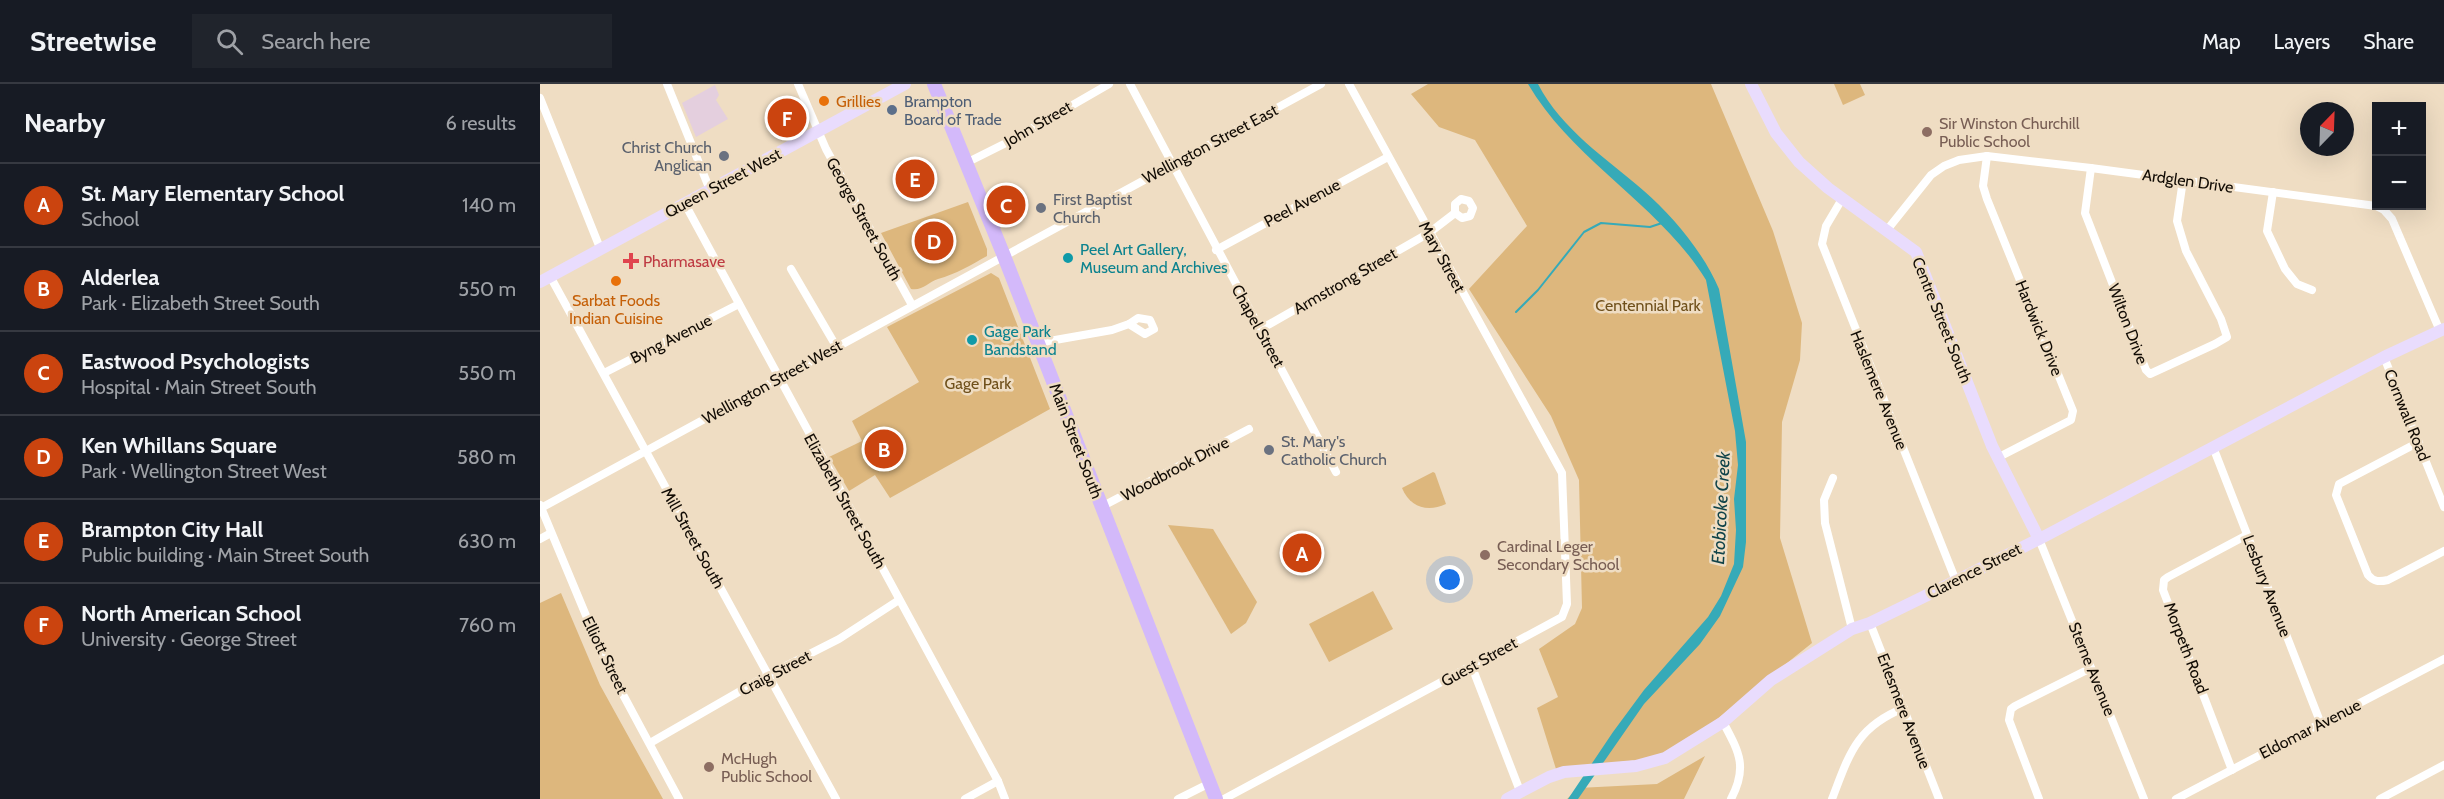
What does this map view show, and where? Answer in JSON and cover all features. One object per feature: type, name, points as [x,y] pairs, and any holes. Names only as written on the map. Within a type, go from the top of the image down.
[{"type":"main road","name":"Main Street South","points":[[934,84],[1004,256],[1216,799]]},
{"type":"street","points":[[667,84],[710,190]]},
{"type":"street","name":"George Street South","points":[[798,84],[826,149],[912,305]]},
{"type":"street","name":"Queen Street West","points":[[545,279],[905,84]]},
{"type":"street","name":"John Street","points":[[966,163],[1010,141],[1109,84]]},
{"type":"street","name":"Chapel Street","points":[[1130,84],[1216,250],[1261,329],[1336,472]]},
{"type":"street","name":"Wellington Street East","points":[[1004,256],[1321,84]]},
{"type":"street","name":"Mary Street","points":[[1349,84],[1538,429]]},
{"type":"street","name":"Centre Street South","points":[[1751,84],[1776,133],[1799,162],[1842,199],[1916,252],[1997,458],[2039,538]]},
{"type":"street","points":[[540,98],[600,248]]},
{"type":"street","name":"Ardglen Drive","points":[[1887,230],[1932,175],[1944,166],[1959,160],[1987,156],[2376,206],[2384,210],[2392,219],[2442,330]]},
{"type":"street","name":"Hardwick Drive","points":[[1987,156],[1983,186],[1987,199],[2073,411],[2071,420],[1997,458]]},
{"type":"street","name":"Peel Avenue","points":[[1216,250],[1388,157]]},
{"type":"street","name":"Wilton Drive","points":[[2091,168],[2085,213],[2146,370],[2150,374],[2227,337],[2221,319],[2186,251],[2177,221],[2184,180]]},
{"type":"street","points":[[2273,192],[2267,231],[2285,269],[2297,285],[2312,290]]},
{"type":"street","name":"Haslemere Avenue","points":[[1842,199],[1826,226],[1822,244],[1956,581]]},
{"type":"street","name":"Elizabeth Street South","points":[[685,204],[998,781],[1005,799]]},
{"type":"street","name":"Armstrong Street","points":[[1261,329],[1429,233],[1455,213]]},
{"type":"street","name":"Wellington Street West","points":[[541,507],[1004,256]]},
{"type":"street","points":[[791,270],[836,346]]},
{"type":"street","name":"Mill Street South","points":[[545,279],[604,374],[836,799]]},
{"type":"street","name":"Byng Avenue","points":[[604,374],[739,304]]},
{"type":"street","points":[[1038,343],[1112,330],[1129,324]]},
{"type":"street","name":"Clarence Street","points":[[1507,799],[1549,777],[1578,770],[1607,770],[1636,766],[1665,758],[1722,722],[1771,680],[1852,629],[1870,623],[1956,581],[2384,357],[2442,330]]},
{"type":"street","name":"Cornwall Road","points":[[2384,357],[2444,507]]},
{"type":"street","name":"Woodbrook Drive","points":[[1101,507],[1249,429]]},
{"type":"street","name":"Guest Street","points":[[1224,799],[1562,617],[1566,608],[1562,473],[1538,429]]},
{"type":"street","points":[[2419,442],[2339,484],[2336,495],[2368,575],[2372,579],[2378,582],[2388,580],[2444,551]]},
{"type":"street","name":"Lesbury Avenue","points":[[2213,447],[2321,724]]},
{"type":"street","points":[[1833,478],[1824,500],[1825,523],[1852,629]]},
{"type":"street","name":"Elliott Street","points":[[541,507],[606,661],[679,799]]},
{"type":"street","points":[[540,539],[551,533]]},
{"type":"street","name":"Morpeth Road","points":[[2232,770],[2163,590],[2168,577],[2247,535]]},
{"type":"street","name":"Sterne Avenue","points":[[2039,538],[2144,799]]},
{"type":"street","name":"Craig Street","points":[[650,743],[768,675],[839,639],[900,600]]},
{"type":"street","name":"Erlesmere Avenue","points":[[1870,623],[1939,799]]},
{"type":"street","name":"Eldomar Avenue","points":[[2176,799],[2444,660]]},
{"type":"street","points":[[1472,667],[1520,791]]},
{"type":"street","points":[[2039,799],[2009,720],[2009,714],[2015,706],[2091,668]]},
{"type":"street","points":[[1832,799],[1847,760],[1860,737],[1869,727],[1904,708]]},
{"type":"street","points":[[1722,722],[1737,750],[1741,763],[1739,780],[1731,799]]},
{"type":"street","points":[[2380,799],[2443,767]]},
{"type":"street","points":[[965,799],[998,781]]},
{"type":"street","points":[[1178,799],[1210,783]]},
{"type":"shaded area","points":[[715,85],[719,95],[716,100],[728,119],[696,137],[682,103]]},
{"type":"green space","name":"Centennial Park","points":[[1428,84],[1711,84],[1773,231],[1802,323],[1800,360],[1782,422],[1780,538],[1812,643],[1711,724],[1656,758],[1556,769],[1537,708],[1558,697],[1539,649],[1575,624],[1582,608],[1579,480],[1551,416],[1469,289],[1527,226],[1475,140],[1439,127],[1411,94]]},
{"type":"green space","points":[[1834,84],[1860,84],[1865,95],[1843,105]]},
{"type":"green space","points":[[968,202],[987,249],[987,256],[951,275],[934,280],[922,288],[911,289],[881,233]]},
{"type":"green space","name":"Gage Park","points":[[991,273],[999,278],[1050,409],[890,498],[875,475],[849,491],[829,457],[862,441],[852,421],[919,382],[887,327]]},
{"type":"green space","points":[[1433,472],[1446,504],[1426,508],[1414,504],[1402,488]]},
{"type":"green space","points":[[1168,525],[1213,529],[1257,602],[1246,623],[1231,634]]},
{"type":"green space","points":[[1373,591],[1393,629],[1329,662],[1309,624]]},
{"type":"green space","points":[[561,593],[600,685],[663,799],[540,799],[540,603]]},
{"type":"green space","points":[[1705,756],[1684,799],[1567,799],[1578,788],[1657,784]]},
{"type":"water","points":[[1528,84],[1538,84],[1559,115],[1572,129],[1666,212],[1687,237],[1713,276],[1719,289],[1746,442],[1746,542],[1743,567],[1720,616],[1700,644],[1644,704],[1578,799],[1568,799],[1644,690],[1708,617],[1721,596],[1734,564],[1736,530],[1734,499],[1738,465],[1735,431],[1706,280],[1687,253],[1665,229],[1569,137],[1547,112]]},
{"type":"waterway","name":"Etobicoke Creek","points":[[1516,312],[1538,290],[1584,232],[1601,223],[1650,227],[1662,223]]},
{"type":"place","name":"Grillies","points":[[824,101]]},
{"type":"place","name":"Brampton Board of Trade","points":[[892,110]]},
{"type":"place","name":"North American School","points":[[787,118]]},
{"type":"place","name":"Sir Winston Churchill Public School","points":[[1927,132]]},
{"type":"place","name":"Christ Church Anglican","points":[[724,156]]},
{"type":"place","name":"Brampton City Hall","points":[[915,179]]},
{"type":"place","name":"Eastwood Psychologists","points":[[1006,205]]},
{"type":"place","name":"First Baptist Church","points":[[1041,208]]},
{"type":"place","name":"Ken Whillans Square","points":[[934,241]]},
{"type":"place","name":"Peel Art Gallery, Museum and Archives","points":[[1068,258]]},
{"type":"place","name":"Pharmasave","points":[[631,261]]},
{"type":"place","name":"Sarbat Foods Indian Cuisine","points":[[616,281]]},
{"type":"place","name":"Gage Park Bandstand","points":[[972,340]]},
{"type":"place","name":"Alderlea","points":[[884,449]]},
{"type":"place","name":"St. Mary's Catholic Church","points":[[1269,450]]},
{"type":"place","name":"St. Mary Elementary School","points":[[1302,553]]},
{"type":"place","name":"Cardinal Leger Secondary School","points":[[1485,555]]},
{"type":"place","name":"McHugh Public School","points":[[709,767]]}]
